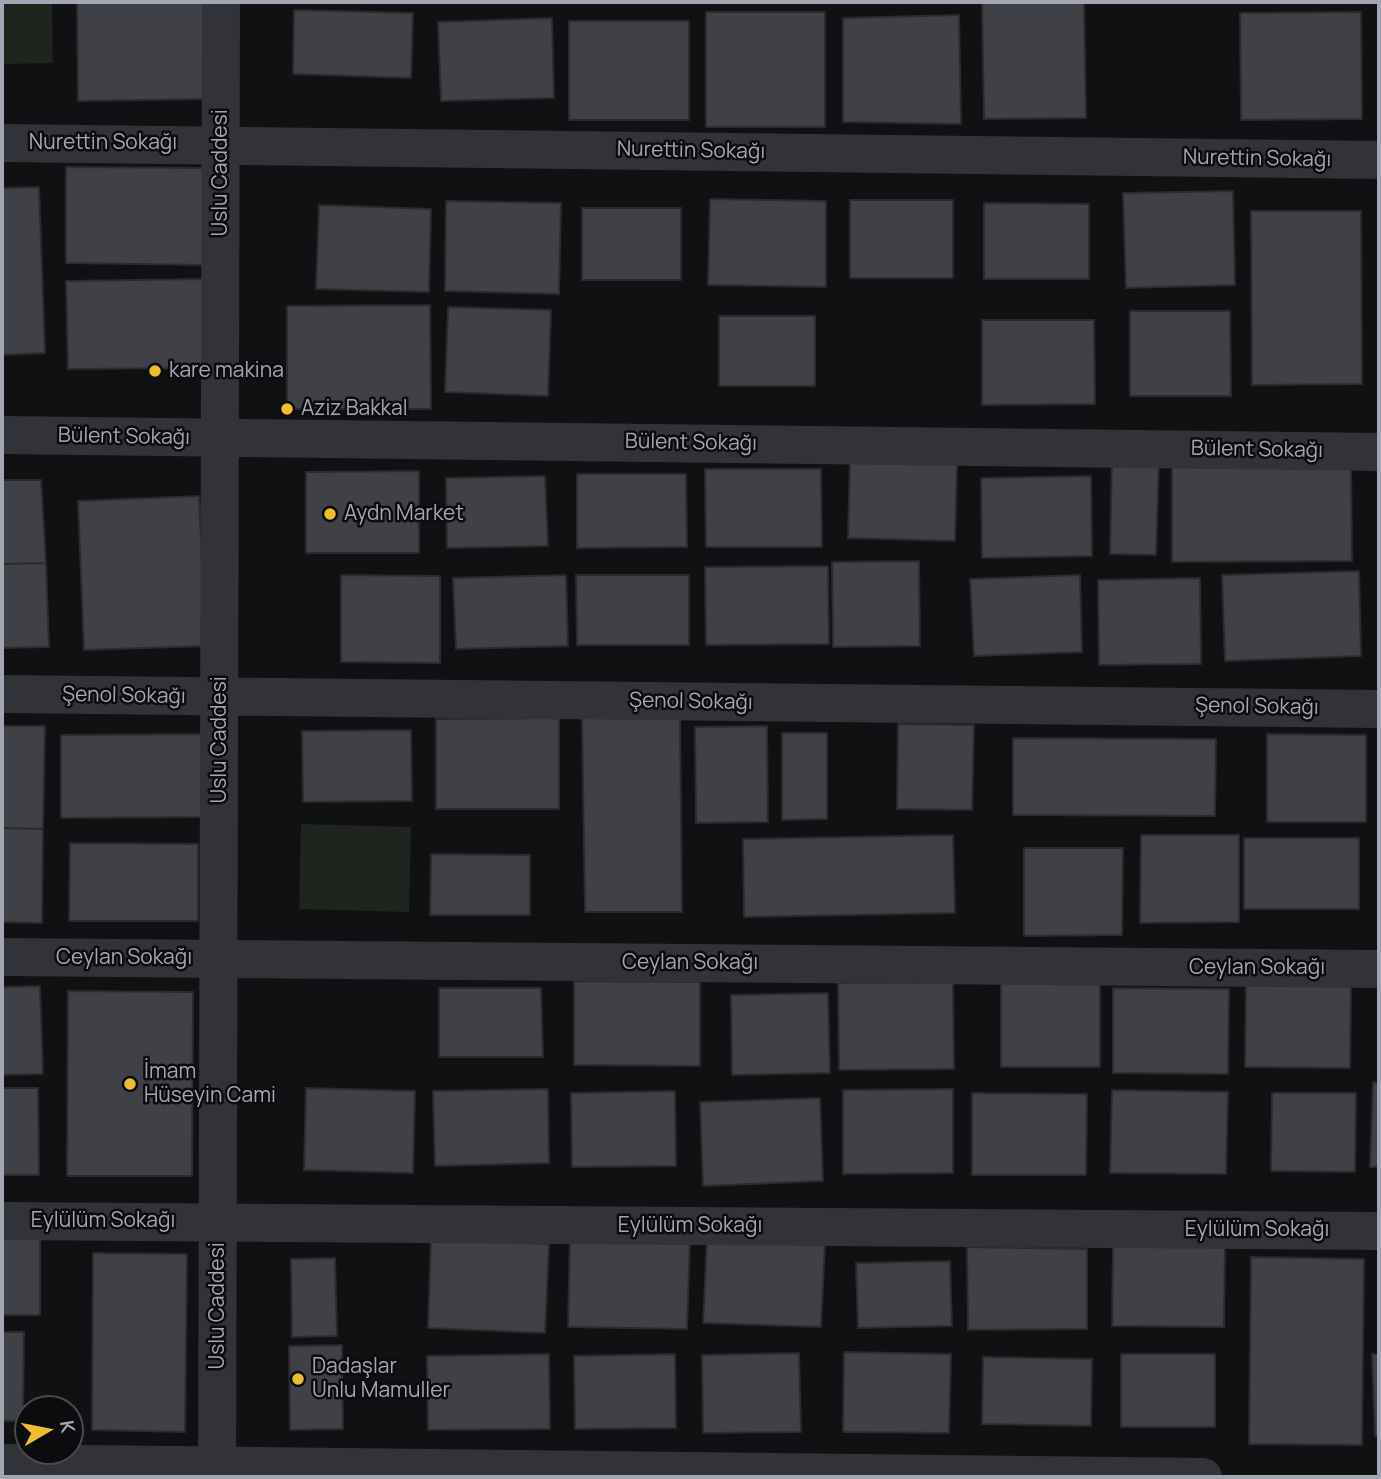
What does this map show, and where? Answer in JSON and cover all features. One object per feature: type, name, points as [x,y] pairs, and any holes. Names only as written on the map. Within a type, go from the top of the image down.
[{"type":"street","name":"Uslu Caddesi","points":[[217,1471],[221,2]]},
{"type":"street","name":"Nurettin Sokağı","points":[[2,142],[1379,160]]},
{"type":"street","name":"Bülent Sokağı","points":[[2,435],[1379,452]]},
{"type":"street","name":"Şenol Sokağı","points":[[2,694],[1379,709]]},
{"type":"street","name":"Ceylan Sokağı","points":[[2,957],[1379,969]]},
{"type":"street","name":"Eylülüm Sokağı","points":[[2,1221],[1379,1231]]},
{"type":"street","points":[[2,1463],[217,1471],[1203,1477]]},
{"type":"shaded area","points":[[2,2],[52,2],[53,63],[2,64]]},
{"type":"shaded area","points":[[301,824],[411,827],[409,912],[299,909]]},
{"type":"building","points":[[77,2],[208,2],[209,99],[78,101]]},
{"type":"building","points":[[982,2],[1084,2],[1086,118],[984,119]]},
{"type":"building","points":[[294,10],[413,13],[411,78],[293,74]]},
{"type":"building","points":[[706,12],[825,12],[825,127],[706,127]]},
{"type":"building","points":[[1361,12],[1362,119],[1241,120],[1240,13]]},
{"type":"building","points":[[959,15],[961,124],[843,122],[843,18]]},
{"type":"building","points":[[552,18],[554,98],[441,101],[438,22]]},
{"type":"building","points":[[569,21],[689,21],[689,120],[569,120]]},
{"type":"building","points":[[66,167],[205,168],[204,265],[66,263]]},
{"type":"building","points":[[39,187],[45,353],[2,355],[2,188]]},
{"type":"building","points":[[1233,191],[1235,285],[1126,288],[1123,193]]},
{"type":"building","points":[[710,199],[826,201],[826,287],[708,285]]},
{"type":"building","points":[[850,200],[953,200],[953,278],[850,278]]},
{"type":"building","points":[[446,201],[561,203],[559,294],[445,291]]},
{"type":"building","points":[[984,203],[1089,204],[1089,279],[984,279]]},
{"type":"building","points":[[319,205],[431,209],[429,292],[316,289]]},
{"type":"building","points":[[582,208],[681,208],[681,280],[582,280]]},
{"type":"building","points":[[1251,211],[1361,211],[1362,384],[1252,385]]},
{"type":"building","points":[[203,279],[204,368],[68,369],[66,281]]},
{"type":"building","points":[[430,305],[431,409],[287,409],[287,306]]},
{"type":"building","points":[[448,307],[551,310],[548,396],[445,392]]},
{"type":"building","points":[[1130,311],[1230,311],[1231,396],[1130,396]]},
{"type":"building","points":[[719,316],[815,316],[815,386],[719,386]]},
{"type":"building","points":[[982,320],[1094,320],[1095,404],[982,405]]},
{"type":"building","points":[[1112,456],[1159,457],[1156,555],[1110,554]]},
{"type":"building","points":[[850,459],[957,462],[955,541],[848,538]]},
{"type":"building","points":[[1351,461],[1352,561],[1172,562],[1172,463]]},
{"type":"building","points":[[705,469],[821,469],[822,547],[706,547]]},
{"type":"building","points":[[419,471],[419,553],[306,553],[306,472]]},
{"type":"building","points":[[577,474],[686,474],[687,547],[577,548]]},
{"type":"building","points":[[545,476],[548,546],[447,548],[446,478]]},
{"type":"building","points":[[1091,476],[1092,556],[982,558],[981,478]]},
{"type":"building","points":[[2,480],[41,480],[46,563],[2,564]]},
{"type":"building","points":[[199,496],[206,646],[84,650],[78,501]]},
{"type":"building","points":[[919,561],[920,646],[833,647],[832,562]]},
{"type":"building","points":[[46,563],[49,647],[2,648],[2,564]]},
{"type":"building","points":[[828,566],[829,644],[706,645],[705,567]]},
{"type":"building","points":[[1359,571],[1361,656],[1225,661],[1222,575]]},
{"type":"building","points":[[341,575],[440,576],[440,663],[341,662]]},
{"type":"building","points":[[566,575],[568,646],[456,649],[453,578]]},
{"type":"building","points":[[576,575],[689,575],[689,645],[577,645]]},
{"type":"building","points":[[1080,575],[1082,652],[974,656],[970,579]]},
{"type":"building","points":[[1200,578],[1201,664],[1099,665],[1098,580]]},
{"type":"building","points":[[582,717],[680,718],[682,912],[585,912]]},
{"type":"building","points":[[559,718],[559,809],[436,809],[436,719]]},
{"type":"building","points":[[898,724],[974,725],[972,810],[897,809]]},
{"type":"building","points":[[2,726],[45,726],[43,829],[2,828]]},
{"type":"building","points":[[767,726],[768,822],[696,823],[695,727]]},
{"type":"building","points":[[411,730],[412,801],[303,802],[302,731]]},
{"type":"building","points":[[782,733],[827,733],[827,819],[782,820]]},
{"type":"building","points":[[204,734],[205,817],[61,818],[61,735]]},
{"type":"building","points":[[1267,734],[1366,735],[1366,822],[1267,822]]},
{"type":"building","points":[[1013,738],[1216,739],[1215,816],[1013,815]]},
{"type":"building","points":[[2,828],[43,829],[42,923],[2,922]]},
{"type":"building","points":[[953,835],[955,913],[744,917],[743,839]]},
{"type":"building","points":[[1141,835],[1239,835],[1239,922],[1140,923]]},
{"type":"building","points":[[1244,838],[1359,838],[1359,909],[1244,909]]},
{"type":"building","points":[[70,843],[198,844],[198,921],[69,921]]},
{"type":"building","points":[[1024,848],[1123,848],[1122,935],[1024,936]]},
{"type":"building","points":[[431,854],[530,855],[530,915],[430,915]]},
{"type":"building","points":[[1001,979],[1100,980],[1100,1067],[1001,1067]]},
{"type":"building","points":[[574,981],[700,982],[700,1066],[574,1065]]},
{"type":"building","points":[[953,982],[954,1069],[839,1070],[838,983]]},
{"type":"building","points":[[1246,984],[1351,985],[1350,1068],[1245,1067]]},
{"type":"building","points":[[40,986],[43,1074],[2,1075],[2,987]]},
{"type":"building","points":[[439,988],[541,988],[543,1057],[439,1057]]},
{"type":"building","points":[[1113,988],[1229,989],[1228,1074],[1113,1073]]},
{"type":"building","name":"İmam Hüseyin Cami","points":[[68,991],[193,992],[192,1176],[67,1176]]},
{"type":"building","points":[[828,993],[830,1073],[732,1075],[731,995]]},
{"type":"building","points":[[1373,1082],[1379,1083],[1379,1167],[1370,1167]]},
{"type":"building","points":[[2,1088],[38,1088],[39,1175],[2,1175]]},
{"type":"building","points":[[306,1088],[415,1091],[413,1173],[304,1170]]},
{"type":"building","points":[[548,1089],[549,1163],[435,1166],[433,1091]]},
{"type":"building","points":[[953,1089],[953,1173],[843,1174],[843,1090]]},
{"type":"building","points":[[1112,1090],[1228,1092],[1226,1174],[1110,1173]]},
{"type":"building","points":[[675,1091],[676,1166],[572,1167],[571,1093]]},
{"type":"building","points":[[972,1093],[1087,1094],[1086,1175],[972,1175]]},
{"type":"building","points":[[1272,1093],[1356,1093],[1355,1172],[1271,1171]]},
{"type":"building","points":[[820,1098],[823,1181],[703,1186],[700,1102]]},
{"type":"building","points":[[2,1235],[40,1235],[40,1315],[2,1315]]},
{"type":"building","points":[[570,1235],[690,1238],[687,1329],[568,1327]]},
{"type":"building","points":[[431,1239],[549,1244],[545,1333],[428,1328]]},
{"type":"building","points":[[707,1239],[825,1244],[821,1327],[703,1323]]},
{"type":"building","points":[[1113,1243],[1225,1245],[1224,1327],[1112,1326]]},
{"type":"building","points":[[967,1247],[1087,1249],[1087,1329],[968,1330]]},
{"type":"building","points":[[93,1253],[187,1254],[185,1432],[92,1430]]},
{"type":"building","points":[[1251,1257],[1364,1259],[1362,1445],[1249,1444]]},
{"type":"building","points":[[335,1258],[337,1336],[292,1337],[291,1259]]},
{"type":"building","points":[[950,1261],[952,1326],[858,1328],[856,1263]]},
{"type":"building","points":[[2,1332],[24,1332],[23,1395],[14,1395],[14,1421],[2,1421]]},
{"type":"building","points":[[342,1345],[343,1429],[290,1430],[289,1346]]},
{"type":"building","points":[[844,1352],[951,1354],[949,1433],[843,1432]]},
{"type":"building","points":[[799,1353],[801,1432],[703,1433],[702,1355]]},
{"type":"building","points":[[549,1354],[550,1429],[428,1430],[427,1356]]},
{"type":"building","points":[[675,1354],[676,1428],[575,1429],[574,1356]]},
{"type":"building","points":[[1121,1354],[1215,1354],[1215,1427],[1121,1427]]},
{"type":"building","points":[[1372,1354],[1379,1354],[1379,1436],[1375,1436]]},
{"type":"building","points":[[983,1357],[1092,1359],[1091,1426],[982,1424]]},
{"type":"place","name":"kare makina","points":[[155,371]]},
{"type":"place","name":"Aziz Bakkal","points":[[287,409]]},
{"type":"place","name":"Aydn Market","points":[[330,514]]},
{"type":"place","name":"İmam Hüseyin Cami","points":[[130,1084]]},
{"type":"place","name":"Dadaşlar Unlu Mamuller","points":[[298,1379]]}]
